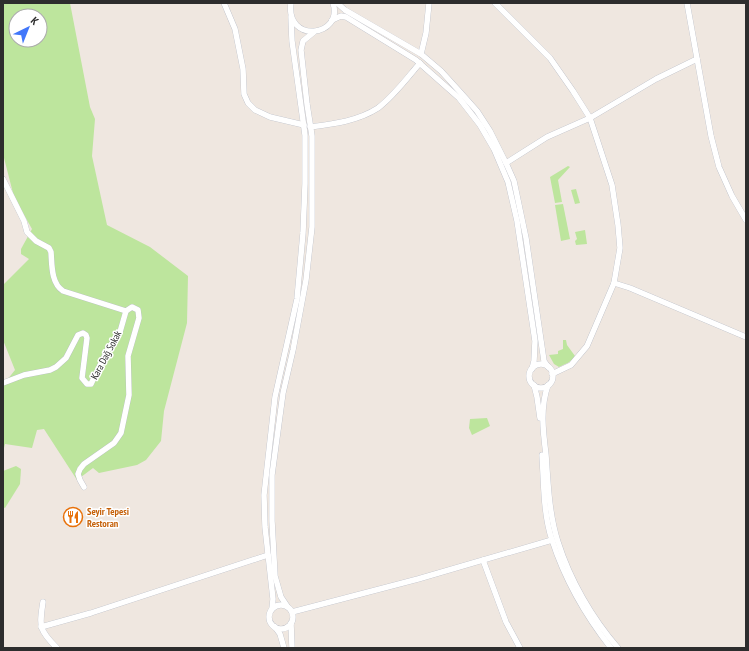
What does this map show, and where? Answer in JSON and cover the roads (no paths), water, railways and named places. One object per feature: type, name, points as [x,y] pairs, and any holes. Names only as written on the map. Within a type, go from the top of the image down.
[{"type":"street","points":[[224,3],[235,29],[242,69],[244,94],[248,103],[255,110],[270,118],[304,125]]},
{"type":"street","points":[[284,648],[280,634],[270,621],[269,617],[273,599],[265,527],[264,495],[275,397],[297,299],[303,233],[305,135],[292,41],[291,3]]},
{"type":"street","points":[[292,648],[293,616],[292,612],[280,597],[275,576],[272,521],[272,475],[283,393],[293,350],[306,280],[312,227],[312,136],[301,50],[303,41],[314,32],[328,26],[334,13],[333,3]]},
{"type":"street","points":[[337,3],[345,10],[421,54],[441,71],[476,111],[490,131],[514,181],[521,213],[544,361],[552,374],[551,382],[548,385],[543,406],[543,427],[551,507],[558,542],[571,574],[588,606],[603,631],[618,648]]},
{"type":"street","points":[[421,54],[426,33],[429,3]]},
{"type":"street","points":[[495,3],[550,58],[590,118],[612,185],[620,248],[614,283],[587,346],[571,365],[552,374]]},
{"type":"street","points":[[687,3],[711,136],[720,167],[732,196],[746,220]]},
{"type":"street","points":[[332,20],[341,16],[346,17],[379,36],[420,63],[459,98],[480,125],[494,149],[508,182],[517,221],[535,341],[534,361],[530,372],[530,379],[538,396],[546,509],[552,540],[571,588],[586,616],[611,648]]},
{"type":"street","points":[[291,17],[300,28],[314,32]]},
{"type":"street","points":[[506,163],[547,137],[590,118],[656,79],[697,59]]},
{"type":"street","points":[[310,127],[347,121],[363,116],[377,108],[389,98],[420,63]]},
{"type":"street","points":[[3,179],[24,221],[27,232],[36,241],[49,248],[51,252],[55,281],[58,287],[63,291],[126,311]]},
{"type":"street","points":[[614,283],[630,288],[746,337]]},
{"type":"street","name":"Kara Dağ Sokak","points":[[3,383],[24,375],[50,370],[56,367],[66,358],[78,335],[83,333],[87,338],[82,378],[87,384],[91,384],[108,349],[120,332],[126,311],[132,307],[138,310],[139,318],[128,356],[128,395],[121,433],[114,443],[84,464],[80,469],[78,474],[84,487]]},
{"type":"street","points":[[532,369],[541,364],[548,367]]},
{"type":"street","points":[[534,385],[541,388],[548,385]]},
{"type":"street","points":[[292,612],[418,579],[552,540]]},
{"type":"street","points":[[41,627],[91,613],[268,555]]},
{"type":"street","points":[[483,560],[506,622],[520,648]]},
{"type":"street","points":[[43,602],[40,620],[41,627],[45,636],[57,648]]},
{"type":"street","points":[[272,609],[278,605],[287,606]]},
{"type":"street","points":[[275,627],[282,629],[292,623]]},
{"type":"place","name":"Seyir Tepesi Restoran","points":[[73,517]]}]
